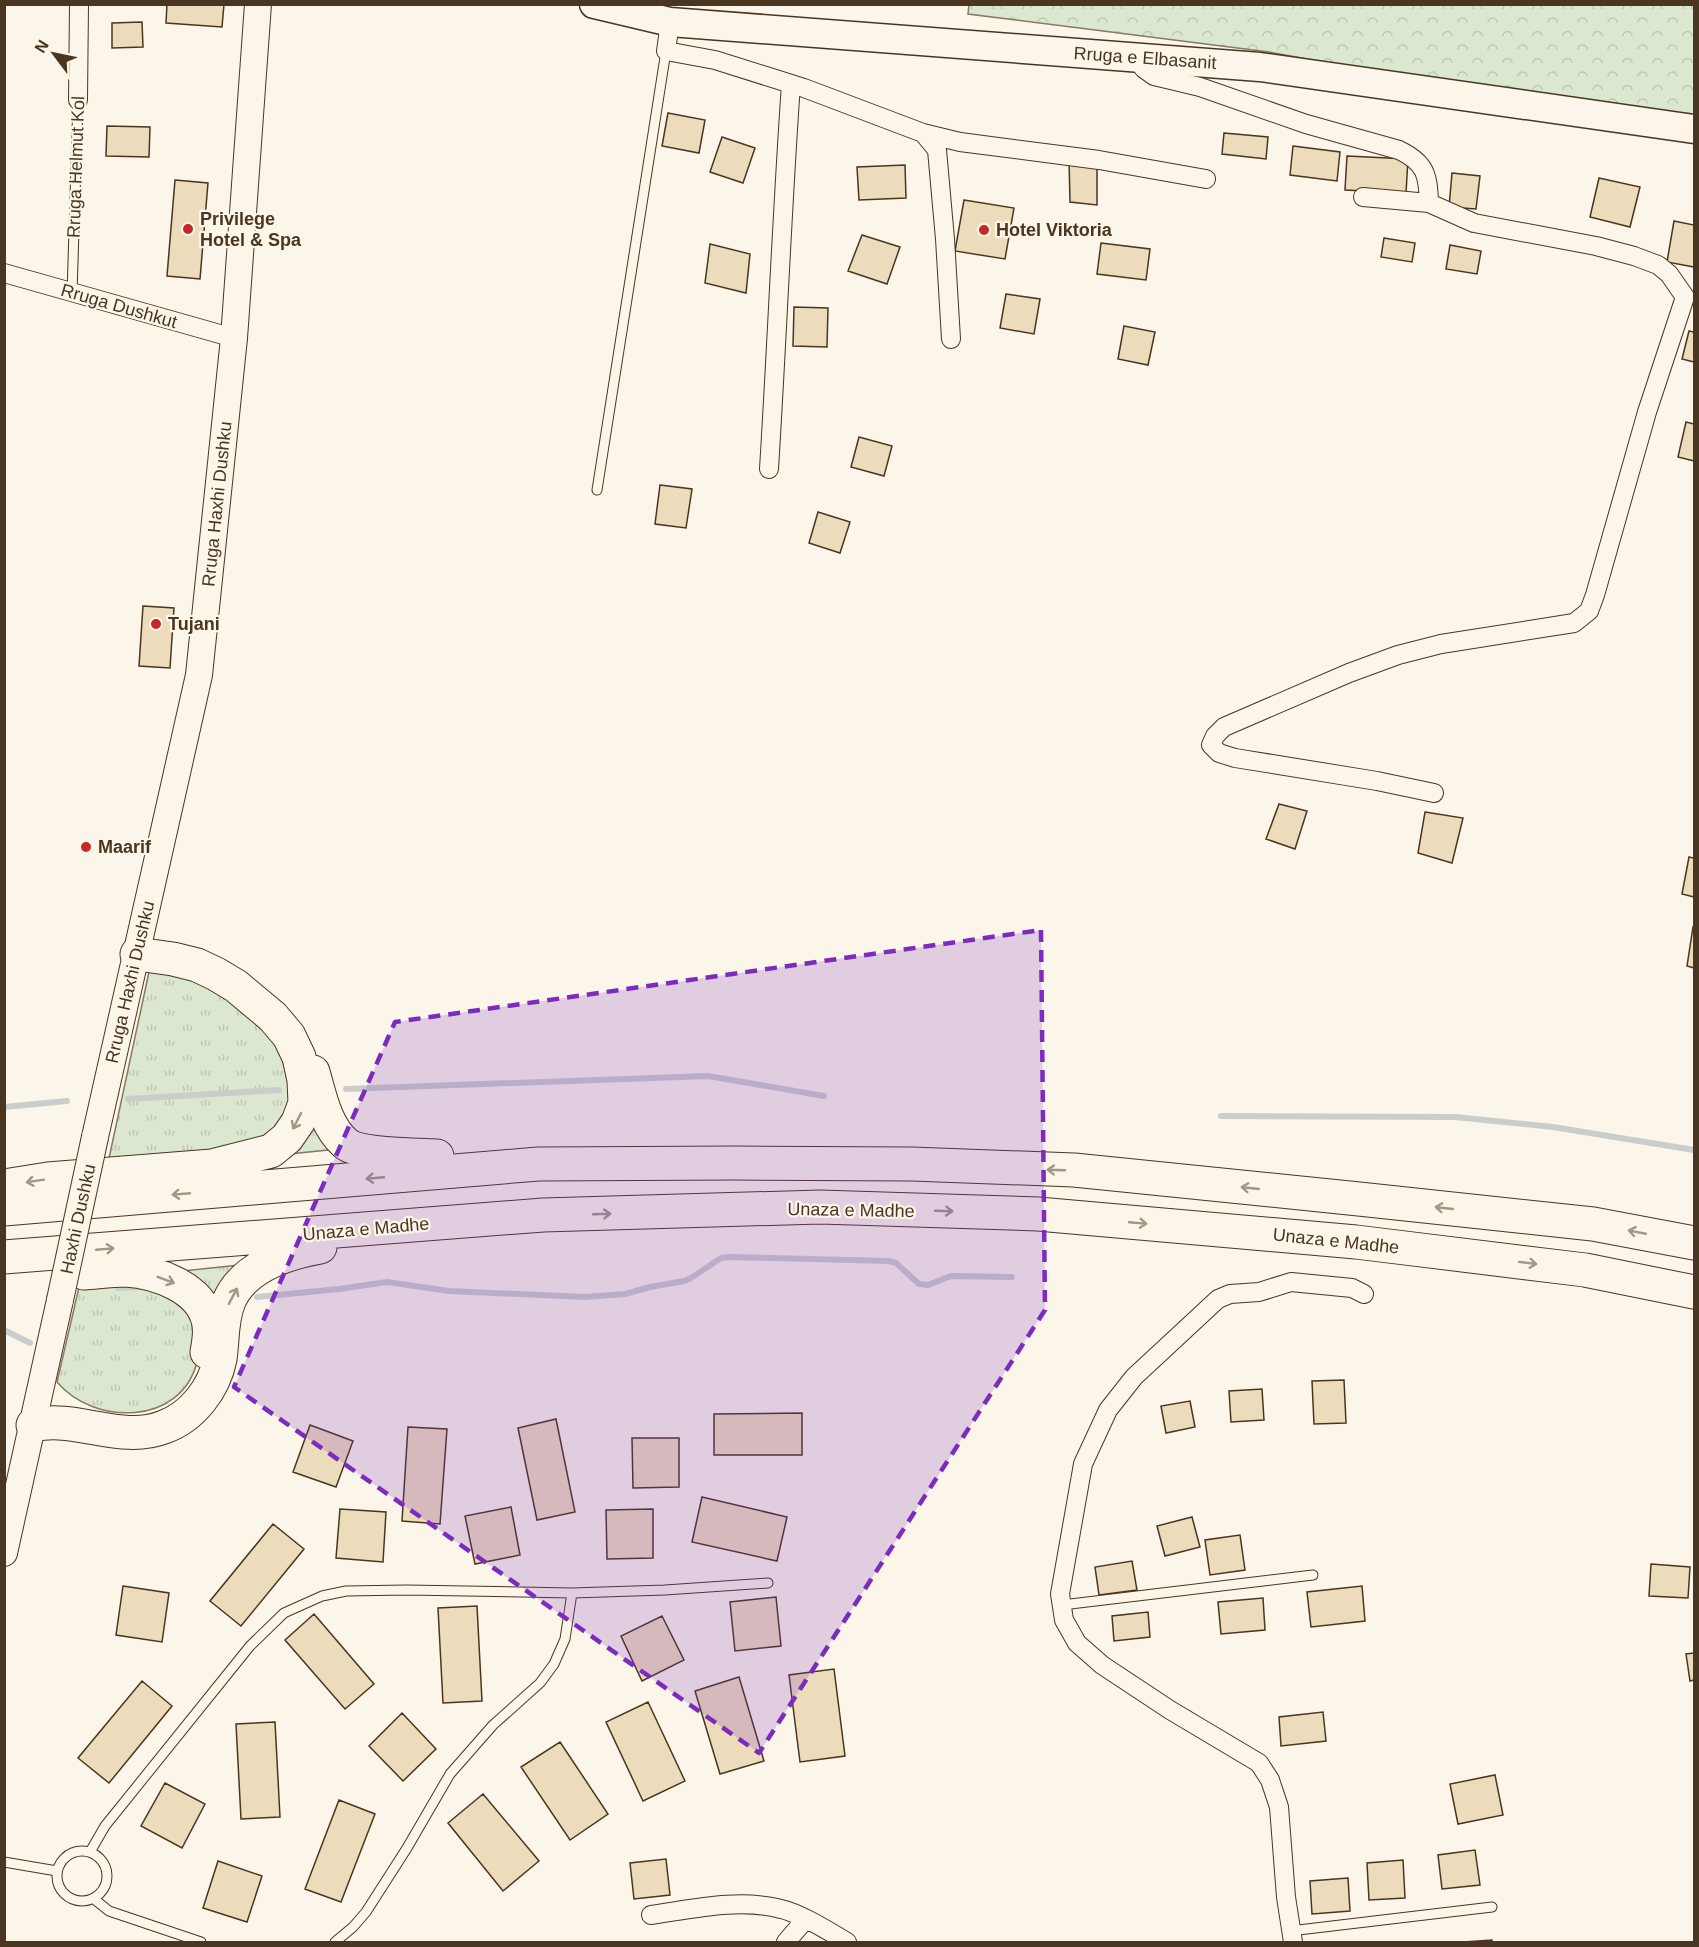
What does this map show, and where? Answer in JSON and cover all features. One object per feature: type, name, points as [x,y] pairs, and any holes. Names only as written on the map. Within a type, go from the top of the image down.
[{"type":"highway","points":[[139,943],[194,952],[232,972],[249,984],[290,1023],[306,1052],[323,1107],[331,1124],[346,1144],[362,1150],[538,1164]]},
{"type":"highway","points":[[4,1186],[48,1179],[212,1166],[271,1151],[287,1138],[298,1122],[305,1103],[304,1080],[299,1057],[288,1036],[273,1017],[236,986],[216,974],[197,965],[173,959],[139,943]]},
{"type":"highway","points":[[4,1209],[538,1164],[900,1164],[1074,1170],[1593,1224],[1695,1243]]},
{"type":"highway","name":"Unaza e Madhe","points":[[4,1257],[543,1215],[820,1207],[1038,1214],[1379,1245],[1585,1270],[1695,1292]]},
{"type":"highway","points":[[36,1412],[48,1422],[62,1422],[130,1433],[147,1432],[164,1427],[179,1420],[204,1396],[220,1360],[223,1321],[229,1300],[238,1286],[253,1272],[274,1260],[298,1251],[351,1242],[431,1236],[543,1215]]},
{"type":"highway","points":[[4,1280],[125,1270],[151,1274],[187,1290],[203,1308],[208,1320],[210,1337],[201,1376],[190,1395],[175,1407],[154,1418],[132,1422],[111,1420],[61,1407],[36,1412]]},
{"type":"main road","name":"Rruga e Elbasanit","points":[[594,4],[670,22],[1260,67],[1695,129]]},
{"type":"street","name":"Rruga Helmut Kol","points":[[78,100],[79,4]]},
{"type":"street","name":"Rruga Haxhi Dushku","points":[[95,1137],[199,675],[234,338],[258,4]]},
{"type":"street","points":[[670,22],[666,51],[715,60],[791,84],[923,134],[960,142],[1100,160],[1206,179]]},
{"type":"street","points":[[1134,57],[1144,69],[1154,76],[1200,87],[1306,124],[1410,155],[1423,166],[1429,203]]},
{"type":"street","points":[[769,469],[791,84]]},
{"type":"street","points":[[923,134],[937,150],[951,339]]},
{"type":"street","points":[[1363,197],[1429,203],[1474,223],[1596,246],[1634,256],[1658,265],[1690,298],[1647,412],[1589,611],[1574,622],[1441,644],[1398,655],[1349,673],[1224,727],[1215,736],[1211,745],[1219,753],[1235,758],[1434,792]]},
{"type":"street","name":"Rruga Dushkut","points":[[4,273],[234,338]]},
{"type":"street","name":"Haxhi Dushku","points":[[36,1412],[95,1137]]},
{"type":"street","points":[[1292,1937],[1279,1808],[1270,1780],[1259,1763],[1170,1710],[1102,1665],[1077,1643],[1064,1620],[1060,1594],[1083,1464],[1108,1410],[1134,1377],[1202,1312],[1224,1296],[1259,1292],[1291,1282],[1352,1288],[1364,1294]]},
{"type":"street","points":[[4,1553],[36,1412]]},
{"type":"street","points":[[651,1915],[713,1905],[762,1905],[783,1909],[848,1942]]},
{"type":"street","points":[[786,1942],[805,1920]]},
{"type":"lane","points":[[597,490],[666,51]]},
{"type":"lane","name":"Rruga Helmut Kol","points":[[72,294],[78,100]]},
{"type":"lane","points":[[1062,1605],[1312,1575]]},
{"type":"lane","points":[[90,1852],[105,1826],[250,1646],[284,1613],[322,1596],[346,1591],[572,1593],[768,1583]]},
{"type":"lane","points":[[335,1942],[354,1928],[366,1912],[450,1774],[493,1725],[540,1683],[554,1664],[565,1639],[572,1593]]},
{"type":"lane","points":[[82,1850],[90,1852],[104,1863],[108,1880],[100,1894],[94,1899],[78,1902],[70,1899],[58,1887],[57,1871],[60,1863],[73,1852],[82,1850]]},
{"type":"lane","points":[[4,1862],[57,1871]]},
{"type":"lane","points":[[94,1899],[109,1911],[201,1942]]},
{"type":"lane","points":[[1292,1937],[1492,1907]]},
{"type":"highlighted area","points":[[1041,930],[1045,1310],[759,1753],[234,1387],[395,1022]]},
{"type":"green space","points":[[969,4],[1694,5],[1694,121],[1549,103],[1269,52],[968,14]]},
{"type":"green space","points":[[187,971],[276,1033],[294,1108],[255,1147],[108,1163],[149,972]]},
{"type":"green space","points":[[308,1119],[329,1147],[328,1150],[289,1154]]},
{"type":"green space","points":[[240,1265],[215,1304],[182,1271]]},
{"type":"green space","points":[[80,1283],[151,1284],[194,1311],[198,1344],[197,1362],[188,1383],[174,1398],[155,1408],[135,1412],[113,1412],[92,1406],[73,1396],[57,1382]]},
{"type":"building","points":[[167,4],[224,4],[222,27],[166,23]]},
{"type":"building","points":[[142,22],[143,47],[112,48],[112,23]]},
{"type":"building","points":[[668,113],[705,120],[699,153],[662,146]]},
{"type":"building","points":[[107,126],[150,127],[149,157],[106,156]]},
{"type":"building","points":[[1224,133],[1268,137],[1266,159],[1222,154]]},
{"type":"building","points":[[722,137],[755,148],[743,183],[710,172]]},
{"type":"building","points":[[1293,146],[1340,152],[1337,181],[1290,175]]},
{"type":"building","points":[[1347,156],[1408,159],[1406,193],[1345,190]]},
{"type":"building","points":[[1069,159],[1097,166],[1097,205],[1070,202]]},
{"type":"building","points":[[905,165],[906,198],[859,200],[857,167]]},
{"type":"building","points":[[1452,173],[1480,176],[1476,209],[1449,207]]},
{"type":"building","points":[[1599,178],[1640,187],[1630,227],[1590,217]]},
{"type":"building","name":"Privilege Hotel & Spa","points":[[175,180],[208,183],[200,279],[167,276]]},
{"type":"building","name":"Hotel Viktoria","points":[[964,200],[1014,208],[1005,259],[955,251]]},
{"type":"building","points":[[1674,221],[1694,225],[1694,267],[1667,262]]},
{"type":"building","points":[[862,235],[900,247],[887,284],[848,271]]},
{"type":"building","points":[[1384,238],[1415,243],[1412,262],[1381,257]]},
{"type":"building","points":[[1101,243],[1150,249],[1146,280],[1097,274]]},
{"type":"building","points":[[710,244],[750,254],[746,293],[705,283]]},
{"type":"building","points":[[1450,245],[1481,251],[1477,274],[1446,269]]},
{"type":"building","points":[[1006,294],[1040,299],[1034,334],[1000,328]]},
{"type":"building","points":[[794,307],[828,308],[827,347],[793,346]]},
{"type":"building","points":[[1124,326],[1155,332],[1148,365],[1118,359]]},
{"type":"building","points":[[1689,331],[1694,332],[1694,362],[1682,359]]},
{"type":"building","points":[[1686,422],[1694,424],[1694,461],[1678,457]]},
{"type":"building","points":[[859,437],[892,446],[884,476],[851,467]]},
{"type":"building","points":[[660,485],[692,489],[686,528],[655,524]]},
{"type":"building","points":[[818,512],[850,522],[840,553],[809,543]]},
{"type":"building","points":[[143,606],[174,608],[170,668],[139,666]]},
{"type":"building","points":[[1279,804],[1307,811],[1295,849],[1266,839]]},
{"type":"building","points":[[1425,812],[1463,818],[1452,863],[1418,853]]},
{"type":"building","points":[[1689,857],[1694,858],[1694,897],[1682,894]]},
{"type":"building","points":[[1694,927],[1694,968],[1687,966]]},
{"type":"building","points":[[1344,1380],[1346,1423],[1314,1424],[1312,1381]]},
{"type":"building","points":[[1262,1389],[1264,1420],[1231,1422],[1229,1391]]},
{"type":"building","points":[[1190,1401],[1195,1427],[1166,1433],[1161,1406]]},
{"type":"building","points":[[802,1413],[802,1455],[714,1455],[714,1414]]},
{"type":"building","points":[[556,1419],[575,1512],[537,1520],[518,1428]]},
{"type":"building","points":[[310,1425],[353,1441],[336,1487],[293,1472]]},
{"type":"building","points":[[408,1427],[447,1429],[440,1524],[402,1521]]},
{"type":"building","points":[[632,1438],[679,1438],[679,1487],[633,1488]]},
{"type":"building","points":[[702,1497],[787,1517],[777,1561],[692,1542]]},
{"type":"building","points":[[511,1507],[520,1555],[475,1564],[465,1516]]},
{"type":"building","points":[[340,1509],[386,1512],[383,1562],[336,1558]]},
{"type":"building","points":[[653,1509],[653,1558],[607,1559],[606,1510]]},
{"type":"building","points":[[1192,1517],[1200,1547],[1165,1556],[1157,1526]]},
{"type":"building","points":[[273,1524],[304,1549],[241,1626],[210,1601]]},
{"type":"building","points":[[1240,1535],[1245,1570],[1210,1575],[1205,1540]]},
{"type":"building","points":[[1132,1561],[1137,1590],[1099,1595],[1095,1567]]},
{"type":"building","points":[[1651,1564],[1690,1567],[1688,1598],[1649,1596]]},
{"type":"building","points":[[123,1586],[169,1593],[162,1642],[116,1635]]},
{"type":"building","points":[[1362,1586],[1365,1621],[1311,1627],[1307,1592]]},
{"type":"building","points":[[776,1597],[781,1646],[735,1651],[730,1602]]},
{"type":"building","points":[[1263,1598],[1265,1630],[1221,1634],[1218,1602]]},
{"type":"building","points":[[477,1606],[482,1701],[443,1703],[438,1608]]},
{"type":"building","points":[[1148,1612],[1150,1637],[1114,1641],[1112,1616]]},
{"type":"building","points":[[314,1614],[374,1684],[345,1709],[285,1640]]},
{"type":"building","points":[[662,1616],[684,1660],[642,1681],[621,1636]]},
{"type":"building","points":[[1694,1653],[1694,1680],[1690,1681],[1686,1654]]},
{"type":"building","points":[[834,1669],[845,1756],[800,1762],[789,1675]]},
{"type":"building","points":[[739,1677],[764,1761],[720,1774],[695,1691]]},
{"type":"building","points":[[142,1681],[172,1706],[109,1783],[78,1758]]},
{"type":"building","points":[[648,1702],[685,1781],[643,1801],[606,1722]]},
{"type":"building","points":[[1323,1712],[1326,1741],[1281,1746],[1279,1717]]},
{"type":"building","points":[[402,1713],[436,1749],[403,1781],[369,1746]]},
{"type":"building","points":[[275,1722],[280,1817],[241,1819],[236,1724]]},
{"type":"building","points":[[560,1742],[608,1814],[570,1840],[521,1767]]},
{"type":"building","points":[[1495,1775],[1503,1815],[1458,1824],[1450,1784]]},
{"type":"building","points":[[165,1783],[205,1804],[182,1848],[141,1826]]},
{"type":"building","points":[[483,1794],[539,1861],[503,1891],[448,1823]]},
{"type":"building","points":[[339,1800],[375,1814],[341,1902],[305,1889]]},
{"type":"building","points":[[1475,1850],[1480,1885],[1442,1889],[1438,1855]]},
{"type":"building","points":[[666,1859],[670,1895],[634,1899],[630,1863]]},
{"type":"building","points":[[1403,1860],[1405,1898],[1369,1900],[1367,1863]]},
{"type":"building","points":[[218,1861],[262,1876],[247,1922],[203,1908]]},
{"type":"building","points":[[1348,1878],[1350,1911],[1312,1914],[1310,1881]]},
{"type":"building","points":[[1492,1940],[1492,1942],[1463,1942]]},
{"type":"waterway","points":[[346,1089],[708,1076],[824,1096]]},
{"type":"waterway","points":[[128,1099],[279,1090]]},
{"type":"waterway","points":[[4,1107],[67,1101]]},
{"type":"waterway","points":[[1221,1116],[1455,1117],[1553,1127],[1694,1150]]},
{"type":"waterway","points":[[257,1297],[387,1282],[449,1291],[585,1297],[625,1294],[684,1281],[721,1258],[729,1257],[889,1261],[896,1263],[919,1284],[928,1285],[951,1276],[1012,1277]]},
{"type":"waterway","points":[[118,1288],[138,1287]]},
{"type":"waterway","points":[[4,1330],[30,1343]]},
{"type":"place","name":"Privilege Hotel & Spa","points":[[188,229]]},
{"type":"place","name":"Hotel Viktoria","points":[[984,230]]},
{"type":"place","name":"Tujani","points":[[156,624]]},
{"type":"place","name":"Maarif","points":[[86,847]]}]
